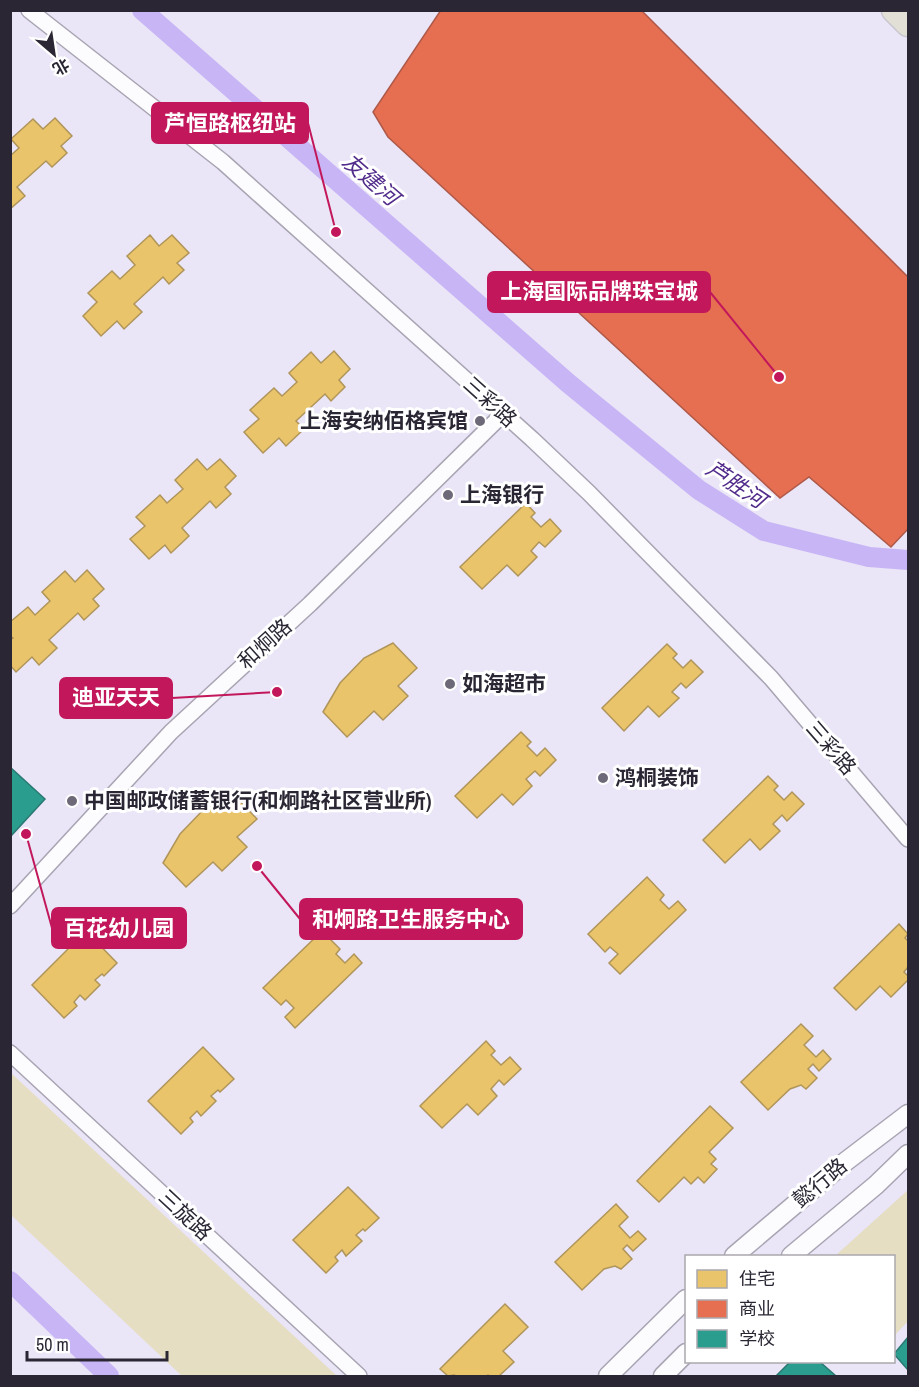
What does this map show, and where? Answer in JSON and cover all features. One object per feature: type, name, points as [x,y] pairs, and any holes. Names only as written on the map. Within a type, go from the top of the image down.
[{"type":"highway","points":[[894,10],[909,24]]},
{"type":"street","name":"三彩路","points":[[30,10],[223,162],[589,493],[771,678],[909,839]]},
{"type":"street","name":"和炯路","points":[[10,906],[171,732],[310,603],[503,414]]},
{"type":"street","name":"三旋路","points":[[10,1053],[359,1377]]},
{"type":"street","name":"懿行路","points":[[736,1255],[845,1162],[909,1114]]},
{"type":"street","name":"懿行路","points":[[793,1255],[909,1154]]},
{"type":"street","points":[[609,1377],[685,1301]]},
{"type":"street","points":[[663,1377],[685,1355]]},
{"type":"shaded area","points":[[11,1073],[337,1376],[182,1376],[11,1215]]},
{"type":"shaded area","points":[[908,1190],[908,1321],[895,1335],[895,1255],[836,1255]]},
{"type":"building: 住宅","points":[[55,118],[72,136],[61,146],[67,153],[52,167],[46,161],[17,187],[25,196],[10,209],[10,156],[19,148],[11,139],[33,119],[43,129]]},
{"type":"building: 住宅","points":[[150,235],[159,246],[172,235],[189,253],[177,263],[184,270],[169,284],[163,277],[134,304],[142,312],[124,329],[117,321],[101,336],[83,316],[97,302],[88,293],[112,271],[120,279],[135,265],[127,256]]},
{"type":"building: 住宅","points":[[334,351],[350,369],[339,380],[345,387],[331,401],[325,394],[296,421],[304,429],[286,446],[279,438],[263,453],[244,432],[259,419],[250,410],[274,388],[282,396],[297,382],[289,373],[311,352],[321,363]]},
{"type":"building: 住宅","points":[[197,459],[207,470],[220,459],[236,476],[225,487],[231,494],[216,508],[210,501],[182,528],[189,536],[171,553],[165,545],[149,559],[130,539],[145,526],[136,517],[160,495],[167,503],[183,489],[175,480]]},
{"type":"building: 住宅","points":[[526,503],[535,513],[531,517],[541,527],[550,519],[561,531],[545,547],[539,542],[531,551],[537,557],[518,576],[507,565],[482,589],[460,567]]},
{"type":"building: 住宅","points":[[87,570],[104,589],[93,599],[99,606],[84,620],[78,613],[49,640],[57,648],[39,665],[32,657],[16,672],[10,665],[10,640],[13,638],[10,636],[10,622],[28,607],[35,615],[50,601],[42,592],[65,571],[75,582]]},
{"type":"building: 住宅","points":[[393,643],[417,668],[398,686],[408,696],[383,720],[374,711],[347,737],[323,712],[340,683],[364,658]]},
{"type":"building: 住宅","points":[[667,644],[677,654],[673,658],[683,668],[691,660],[703,672],[686,688],[681,683],[672,692],[679,698],[659,717],[648,706],[624,731],[602,708]]},
{"type":"building: 住宅","points":[[521,732],[531,742],[527,746],[537,756],[545,748],[556,760],[540,776],[535,771],[526,779],[532,786],[513,805],[502,794],[477,818],[455,796]]},
{"type":"building: 住宅","points":[[768,776],[778,786],[774,790],[784,800],[792,792],[804,804],[787,821],[782,815],[773,824],[780,831],[760,850],[750,839],[725,863],[703,840]]},
{"type":"building: 住宅","points":[[233,794],[257,819],[237,837],[247,847],[222,871],[213,862],[186,887],[163,863],[180,834],[204,809]]},
{"type":"building: 住宅","points":[[647,877],[664,895],[660,900],[669,909],[678,901],[686,910],[620,974],[609,963],[618,954],[610,947],[605,952],[588,934]]},
{"type":"building: 住宅","points":[[899,924],[908,934],[905,938],[908,941],[908,967],[904,972],[908,980],[891,997],[880,986],[856,1010],[834,988]]},
{"type":"building: 住宅","points":[[86,931],[117,963],[104,976],[102,974],[95,980],[100,985],[85,1000],[80,995],[74,1002],[77,1006],[64,1018],[32,985]]},
{"type":"building: 住宅","points":[[322,931],[340,949],[336,954],[345,963],[354,954],[362,963],[295,1028],[285,1017],[294,1008],[286,1000],[281,1005],[263,988]]},
{"type":"building: 住宅","points":[[801,1024],[813,1036],[804,1045],[816,1057],[823,1050],[831,1059],[819,1071],[813,1064],[808,1069],[817,1078],[806,1089],[801,1085],[790,1089],[768,1110],[741,1082]]},
{"type":"building: 住宅","points":[[486,1041],[495,1051],[491,1055],[501,1065],[510,1057],[521,1069],[504,1085],[499,1080],[491,1089],[497,1096],[478,1115],[467,1104],[442,1128],[420,1106]]},
{"type":"building: 住宅","points":[[203,1047],[234,1079],[220,1092],[218,1090],[211,1096],[216,1101],[201,1116],[197,1111],[190,1118],[193,1122],[181,1134],[148,1101]]},
{"type":"building: 住宅","points":[[710,1106],[733,1128],[709,1152],[716,1159],[711,1164],[717,1169],[704,1183],[698,1177],[691,1184],[684,1177],[659,1202],[637,1181]]},
{"type":"building: 住宅","points":[[348,1187],[379,1218],[365,1231],[363,1229],[356,1235],[362,1241],[346,1256],[342,1250],[335,1257],[338,1261],[326,1273],[293,1240]]},
{"type":"building: 住宅","points":[[616,1204],[628,1217],[619,1226],[630,1238],[638,1231],[646,1239],[633,1251],[627,1245],[623,1249],[632,1259],[621,1269],[615,1266],[604,1269],[582,1290],[555,1262]]},
{"type":"building: 住宅","points":[[505,1304],[528,1327],[503,1351],[514,1362],[499,1376],[448,1376],[440,1369]]},
{"type":"building: 商业","points":[[441,10],[641,10],[908,277],[908,529],[891,547],[809,477],[780,498],[388,137],[373,112]]},
{"type":"building: 学校","points":[[10,767],[45,799],[10,837]]},
{"type":"building: 学校","points":[[908,1337],[908,1370],[895,1355]]},
{"type":"building: 学校","points":[[789,1363],[821,1363],[836,1376],[776,1376]]},
{"type":"waterway","name":"友建河","points":[[142,10],[568,383],[699,490],[764,531],[869,557],[908,560]]},
{"type":"waterway","points":[[10,1281],[109,1376]]},
{"type":"place","name":"芦恒路枢纽站","points":[[336,232]]},
{"type":"place","name":"上海国际品牌珠宝城","points":[[779,377]]},
{"type":"place","name":"上海安纳佰格宾馆","points":[[480,421]]},
{"type":"place","name":"上海银行","points":[[448,495]]},
{"type":"place","name":"如海超市","points":[[450,684]]},
{"type":"place","name":"迪亚天天","points":[[277,692]]},
{"type":"place","name":"鸿桐装饰","points":[[603,778]]},
{"type":"place","name":"中国邮政储蓄银行(和炯路社区营业所)","points":[[72,801]]},
{"type":"place","name":"百花幼儿园","points":[[26,834]]},
{"type":"place","name":"和炯路卫生服务中心","points":[[257,866]]},
{"type":"water label","name":"芦胜河","points":[[736,484]]}]
